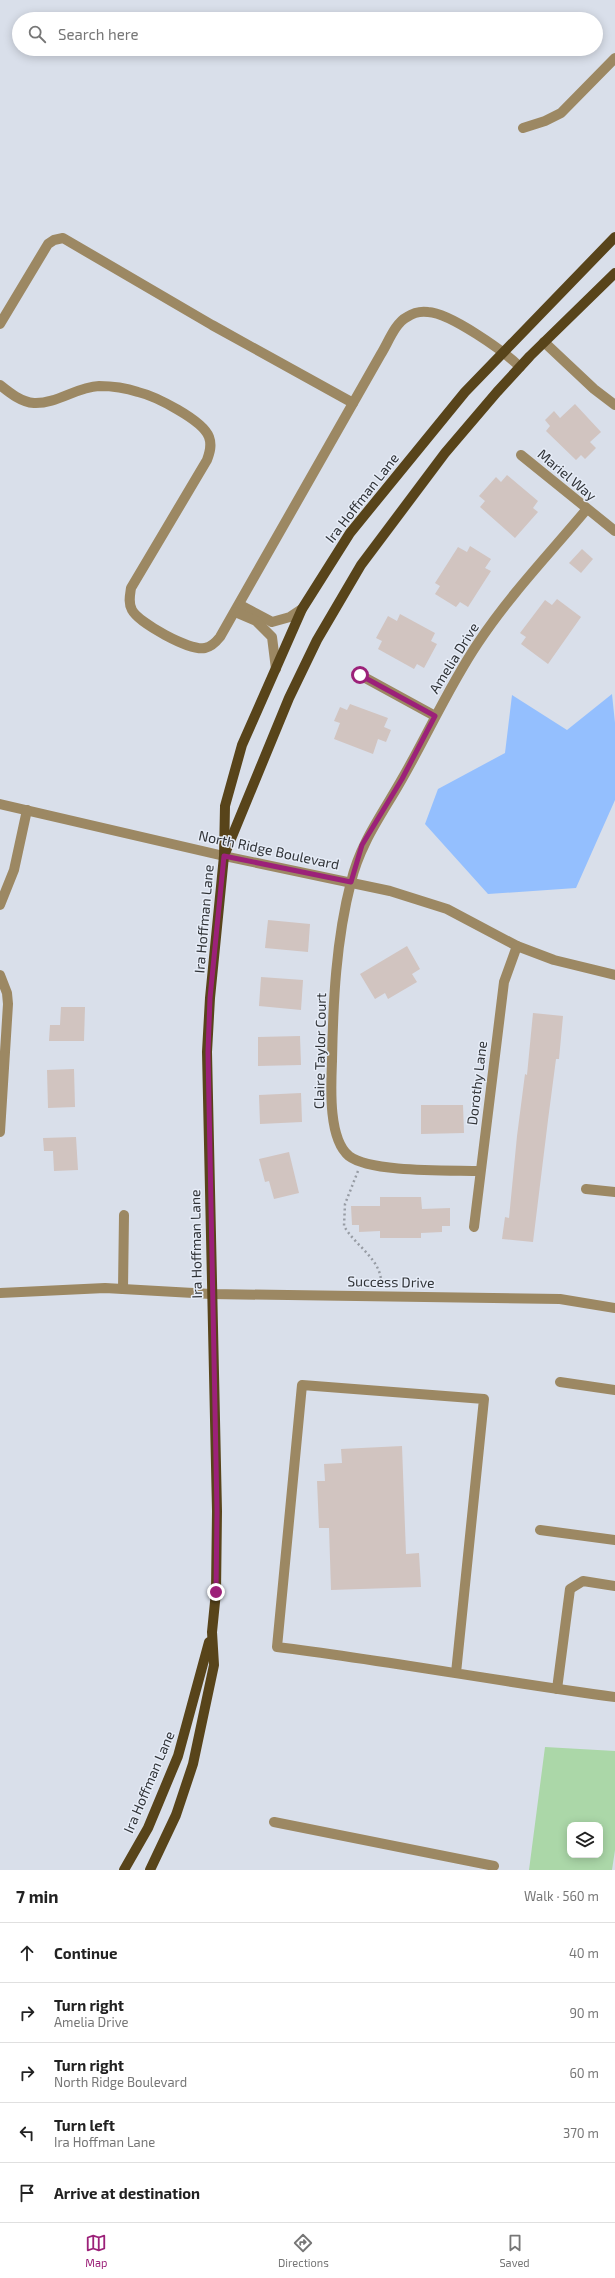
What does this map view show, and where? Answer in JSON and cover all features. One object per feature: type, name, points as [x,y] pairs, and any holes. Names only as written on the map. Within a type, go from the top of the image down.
[{"type":"main road","name":"Ira Hoffman Lane","points":[[150,1870],[176,1815],[193,1764],[214,1665],[212,1632],[217,1545],[211,1294],[208,1052],[210,998],[224,856],[225,806],[242,745],[302,609],[350,533],[465,392],[533,320],[615,237]]},
{"type":"main road","name":"Ira Hoffman Lane","points":[[224,856],[289,698],[317,640],[360,565],[445,453],[520,367],[615,273]]},
{"type":"main road","name":"Ira Hoffman Lane","points":[[124,1870],[148,1828],[178,1756],[212,1632]]},
{"type":"street","points":[[523,128],[545,121],[561,113],[615,58]]},
{"type":"street","points":[[0,324],[48,244],[54,240],[64,238],[212,325],[353,404]]},
{"type":"street","points":[[0,385],[24,401],[34,403],[43,402],[78,389],[98,386],[117,387],[140,392],[184,414],[203,427],[209,437],[211,449],[207,460],[131,588],[129,600],[131,610],[139,618],[192,647],[205,648],[214,644],[220,638],[396,328],[405,317],[416,313],[429,312],[447,317],[504,352],[520,367]]},
{"type":"street","points":[[544,342],[568,367],[615,405]]},
{"type":"street","name":"Mariel Way","points":[[521,455],[586,510],[615,531]]},
{"type":"street","name":"Amelia Drive","points":[[351,882],[362,845],[402,779],[435,716],[478,642],[522,585],[586,510]]},
{"type":"street","points":[[238,608],[272,622],[290,617],[302,609]]},
{"type":"street","points":[[238,608],[272,636],[276,669]]},
{"type":"street","points":[[360,675],[435,716]]},
{"type":"street","name":"North Ridge Boulevard","points":[[0,804],[224,856],[390,891],[447,909],[517,946],[554,960],[615,975]]},
{"type":"street","points":[[0,905],[14,870],[27,810]]},
{"type":"street","name":"Claire Taylor Court","points":[[351,882],[333,1004],[332,1110],[339,1144],[349,1156],[361,1162],[391,1168],[480,1171]]},
{"type":"street","name":"Dorothy Lane","points":[[474,1226],[504,982],[517,946]]},
{"type":"street","points":[[0,975],[7,993],[8,1004],[0,1132]]},
{"type":"street","points":[[586,1189],[615,1192]]},
{"type":"street","points":[[123,1289],[124,1215]]},
{"type":"street","name":"Success Drive","points":[[0,1293],[105,1288],[211,1294],[380,1295],[560,1299],[615,1308]]},
{"type":"street","points":[[560,1382],[615,1390]]},
{"type":"street","points":[[456,1673],[484,1398],[302,1385],[277,1647],[558,1689],[615,1696]]},
{"type":"street","points":[[540,1530],[615,1540]]},
{"type":"street","points":[[558,1689],[570,1589],[583,1581],[615,1586]]},
{"type":"street","points":[[274,1822],[494,1866]]},
{"type":"path","points":[[361,1162],[345,1204],[344,1226],[373,1259],[382,1277],[380,1295]]},
{"type":"green space","points":[[545,1747],[615,1751],[615,1850],[612,1870],[529,1870]]},
{"type":"water","points":[[612,694],[615,723],[615,800],[576,888],[488,894],[425,824],[438,789],[505,753],[512,695],[567,730]]},
{"type":"building","points":[[575,404],[601,432],[590,442],[596,448],[585,459],[581,455],[576,460],[546,431],[550,426],[545,420],[554,411],[560,418]]},
{"type":"building","points":[[507,475],[538,501],[533,508],[538,512],[515,538],[480,507],[485,501],[479,496],[496,477],[501,482]]},
{"type":"building","points":[[470,546],[491,559],[485,568],[491,571],[468,607],[460,602],[456,607],[435,594],[440,586],[435,583],[458,547],[467,552]]},
{"type":"building","points":[[582,549],[593,559],[581,573],[569,563]]},
{"type":"building","points":[[557,599],[581,617],[548,664],[521,644],[526,637],[520,633],[545,600],[552,605]]},
{"type":"building","points":[[400,614],[435,633],[431,641],[437,644],[424,668],[417,664],[414,669],[378,649],[382,641],[376,638],[388,616],[397,621]]},
{"type":"building","points":[[350,704],[388,718],[384,727],[391,730],[386,742],[378,739],[373,754],[334,739],[340,723],[334,721],[340,707],[347,710]]},
{"type":"building","points":[[268,920],[310,924],[308,952],[265,948]]},
{"type":"building","points":[[407,946],[420,969],[412,974],[417,982],[388,999],[385,993],[375,999],[360,974]]},
{"type":"building","points":[[261,977],[303,980],[301,1010],[259,1006]]},
{"type":"building","points":[[61,1007],[85,1007],[84,1041],[49,1041],[50,1025],[60,1025]]},
{"type":"building","points":[[533,1013],[563,1016],[559,1059],[556,1059],[533,1242],[502,1239],[505,1217],[509,1218],[517,1136],[525,1074],[527,1075]]},
{"type":"building","points":[[300,1036],[301,1065],[258,1066],[258,1037]]},
{"type":"building","points":[[74,1069],[75,1107],[48,1108],[47,1070]]},
{"type":"building","points":[[301,1093],[302,1122],[260,1124],[259,1095]]},
{"type":"building","points":[[421,1105],[463,1105],[464,1133],[421,1134]]},
{"type":"building","points":[[76,1137],[78,1170],[54,1171],[53,1151],[44,1151],[43,1138]]},
{"type":"building","points":[[289,1152],[299,1193],[274,1199],[269,1181],[265,1182],[259,1159]]},
{"type":"building","points":[[380,1197],[421,1197],[422,1209],[450,1208],[450,1226],[442,1226],[442,1232],[421,1233],[421,1238],[380,1238],[380,1231],[359,1232],[359,1225],[352,1225],[351,1206],[380,1206]]},
{"type":"building","points":[[402,1446],[406,1554],[419,1553],[421,1587],[331,1590],[329,1528],[319,1528],[317,1481],[325,1481],[324,1464],[342,1463],[341,1449]]},
{"type":"route","points":[[216,1592],[217,1512],[211,1294],[208,1052],[210,998],[224,856],[351,882],[362,845],[402,779],[435,716],[360,675]]}]
